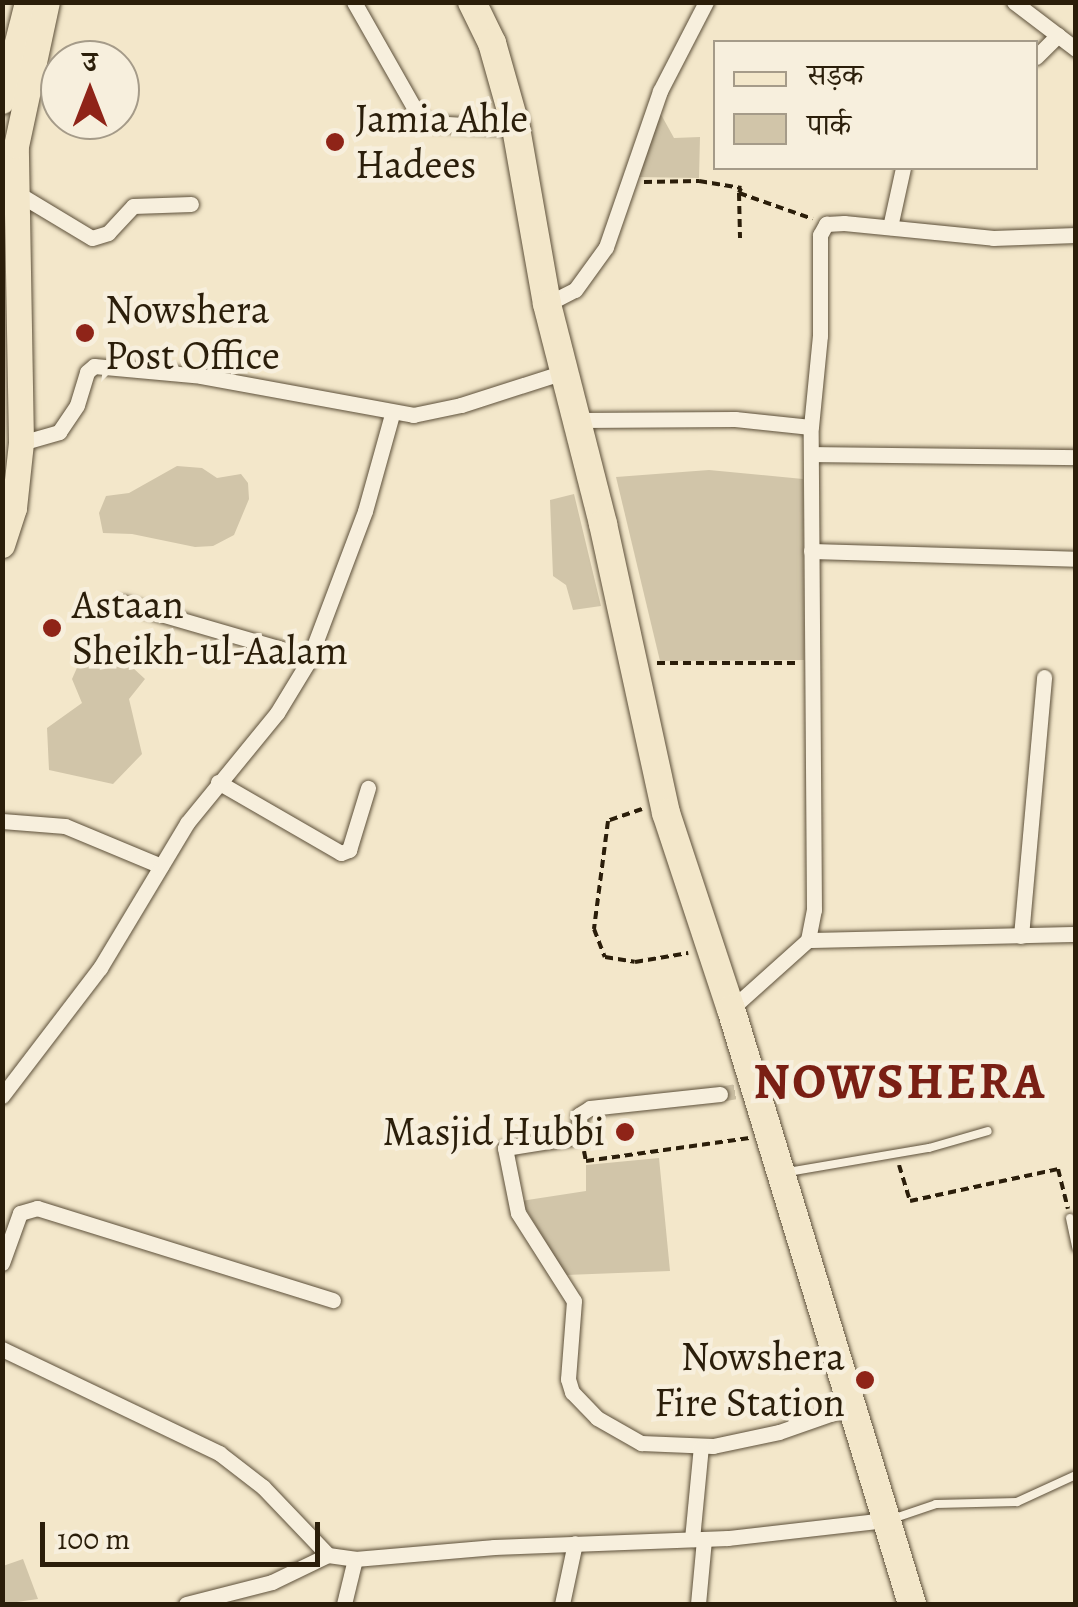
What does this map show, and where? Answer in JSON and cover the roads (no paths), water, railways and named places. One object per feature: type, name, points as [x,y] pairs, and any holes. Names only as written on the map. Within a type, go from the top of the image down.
[{"type":"highway","points":[[472,2],[492,43],[516,128],[547,304],[568,371],[666,813],[732,1009],[749,1089],[779,1173],[912,1604]]},
{"type":"main road","points":[[2,102],[27,2]]},
{"type":"main road","points":[[2,545],[14,508],[21,443],[16,192],[9,145],[47,2]]},
{"type":"street","points":[[354,2],[420,118],[430,123],[516,128]]},
{"type":"street","points":[[547,304],[575,290],[606,248],[660,91],[706,2]]},
{"type":"street","points":[[1014,2],[1076,49]]},
{"type":"street","points":[[1038,56],[1058,35]]},
{"type":"street","points":[[890,227],[903,170]]},
{"type":"street","points":[[16,192],[92,238],[108,233],[116,219],[133,206],[191,204]]},
{"type":"street","points":[[732,1009],[808,940],[814,910],[810,551],[814,454],[810,427],[820,336],[818,250],[826,224],[993,238],[1076,235]]},
{"type":"street","points":[[21,443],[59,432],[77,405],[86,372],[104,365],[201,376],[392,414],[461,405],[568,371]]},
{"type":"street","points":[[2,1096],[100,968],[161,866],[218,782],[277,713],[308,662],[366,512],[392,414]]},
{"type":"street","points":[[579,420],[735,419],[810,427]]},
{"type":"street","points":[[814,454],[1076,457]]},
{"type":"street","points":[[810,551],[1076,559]]},
{"type":"street","points":[[122,604],[282,649],[308,662]]},
{"type":"street","points":[[1020,936],[1044,677]]},
{"type":"street","points":[[218,782],[341,854],[349,850],[368,788]]},
{"type":"street","points":[[2,821],[65,826],[161,866]]},
{"type":"street","points":[[808,940],[1076,934]]},
{"type":"street","points":[[720,1094],[590,1108],[579,1115],[580,1136],[506,1148],[518,1212],[574,1301],[568,1379],[572,1392],[622,1436],[641,1443],[701,1446],[780,1432],[852,1406]]},
{"type":"street","points":[[2,1263],[20,1212],[36,1208],[332,1300]]},
{"type":"street","points":[[2,1350],[219,1454],[263,1487],[328,1555]]},
{"type":"street","points":[[698,1604],[701,1446]]},
{"type":"street","points":[[186,1604],[272,1582],[328,1555],[355,1559],[575,1543],[698,1539],[887,1520]]},
{"type":"street","points":[[562,1604],[575,1543]]},
{"type":"street","points":[[344,1604],[355,1559]]},
{"type":"lane","points":[[779,1173],[896,1154],[988,1131]]},
{"type":"lane","points":[[1070,1218],[1076,1247]]},
{"type":"lane","points":[[887,1520],[936,1504],[1017,1502],[1076,1475]]},
{"type":"tunnel","points":[[720,1094],[742,1090]]},
{"type":"place","name":"Jamia Ahle Hadees","points":[[335,142]]},
{"type":"place","name":"Nowshera Post Office","points":[[85,333]]},
{"type":"place","name":"Astaan Sheikh-ul-Aalam","points":[[52,628]]},
{"type":"place","name":"Masjid Hubbi","points":[[625,1132]]},
{"type":"place","name":"Nowshera Fire Station","points":[[865,1380]]},
{"type":"district","name":"NOWSHERA","points":[[900,1082]]}]
